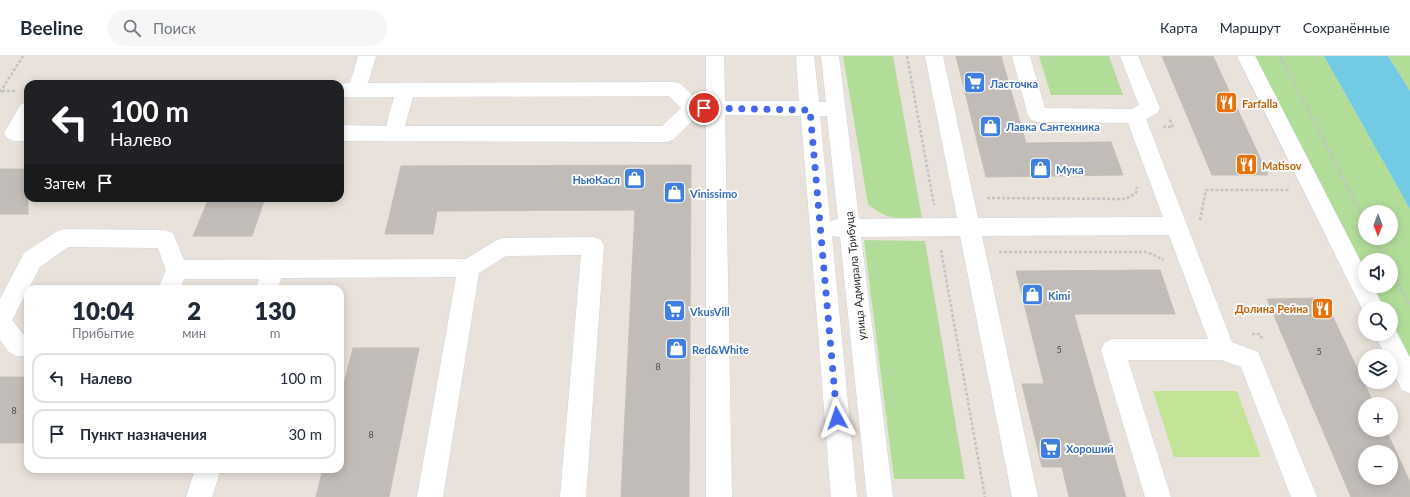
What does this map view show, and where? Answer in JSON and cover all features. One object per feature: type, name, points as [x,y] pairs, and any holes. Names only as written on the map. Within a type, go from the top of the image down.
[{"type":"street","points":[[367,56],[348,90],[674,89],[693,108]]},
{"type":"street","points":[[715,56],[719,497]]},
{"type":"street","points":[[805,56],[844,497],[852,497]]},
{"type":"street","name":"улица Адмирала Трибуца","points":[[830,56],[880,497]]},
{"type":"street","points":[[934,56],[1025,497]]},
{"type":"street","points":[[1021,56],[1038,116],[1135,116],[1150,108],[1129,56]]},
{"type":"street","points":[[1246,56],[1369,301]]},
{"type":"street","points":[[393,134],[406,90]]},
{"type":"street","points":[[344,133],[667,134],[693,108],[836,110]]},
{"type":"street","points":[[24,115],[14,133],[24,133]]},
{"type":"street","points":[[1135,116],[1223,349]]},
{"type":"street","points":[[847,205],[888,228]]},
{"type":"street","points":[[820,228],[1176,226]]},
{"type":"street","points":[[24,345],[17,345],[0,321],[32,260],[64,238],[165,239],[173,279],[270,279],[469,268],[503,247],[592,246],[573,497]]},
{"type":"street","points":[[430,497],[469,268]]},
{"type":"street","points":[[1390,341],[1410,382]]},
{"type":"street","points":[[1158,497],[1114,350],[1223,349],[1250,360],[1304,497]]},
{"type":"street","points":[[199,497],[207,473]]},
{"type":"path","points":[[0,92],[23,56]]},
{"type":"path","points":[[908,56],[985,497]]},
{"type":"path","points":[[1280,56],[1358,206]]},
{"type":"path","points":[[0,92],[21,91]]},
{"type":"path","points":[[1157,127],[1174,127],[1168,113]]},
{"type":"path","points":[[932,196],[963,198],[1126,199],[1136,192],[1138,180]]},
{"type":"path","points":[[1200,220],[1206,190],[1313,190]]},
{"type":"path","points":[[942,251],[1147,252],[1165,260],[1168,265]]},
{"type":"path","points":[[1398,283],[1410,306]]},
{"type":"path","points":[[1247,334],[1260,334],[1263,342]]},
{"type":"green space","points":[[843,56],[893,56],[922,218],[899,218],[887,216],[868,204]]},
{"type":"green space","points":[[1039,56],[1109,56],[1123,95],[1051,95]]},
{"type":"green space","points":[[1246,56],[1324,56],[1410,209],[1410,382],[1394,341],[1398,341],[1398,301],[1369,301],[1365,293],[1398,293],[1398,253],[1358,253],[1358,278]]},
{"type":"green space","points":[[1388,56],[1410,56],[1410,91]]},
{"type":"green space","points":[[864,240],[925,241],[965,479],[894,479]]},
{"type":"green space","points":[[1153,391],[1237,391],[1261,457],[1174,457]]},
{"type":"water","points":[[1324,56],[1388,56],[1410,91],[1410,209]]},
{"type":"building","points":[[956,56],[1001,56],[1026,143],[1111,142],[1123,175],[986,177]]},
{"type":"building","points":[[1162,56],[1213,56],[1268,175],[1212,175]]},
{"type":"building","points":[[691,165],[689,497],[621,497],[635,210],[437,211],[433,234],[385,234],[401,166]]},
{"type":"building","points":[[0,169],[24,169],[24,202],[28,202],[28,214],[0,214]]},
{"type":"building","points":[[207,202],[264,202],[252,236],[193,236]]},
{"type":"building","points":[[1160,270],[1175,314],[1074,314],[1126,497],[1069,497],[1062,467],[1042,467],[1022,384],[1044,384],[1016,271]]},
{"type":"building","points":[[1324,298],[1358,370],[1358,389],[1367,389],[1371,397],[1358,397],[1358,437],[1389,437],[1393,445],[1358,445],[1358,485],[1398,485],[1398,456],[1410,482],[1410,497],[1351,497],[1267,299]]},
{"type":"building","points":[[353,348],[419,348],[389,497],[316,497],[322,473],[344,473],[344,383]]},
{"type":"building","points":[[0,377],[24,377],[24,443],[0,443]]},
{"type":"place","name":"Ласточка","points":[[974,83]]},
{"type":"place","name":"Farfalla","points":[[1226,103]]},
{"type":"place","name":"Лавка Сантехника","points":[[990,126]]},
{"type":"place","name":"Matisov","points":[[1246,165]]},
{"type":"place","name":"Мука","points":[[1041,169]]},
{"type":"place","name":"НьюКасл","points":[[635,179]]},
{"type":"place","name":"Vinissimo","points":[[674,193]]},
{"type":"place","name":"Kimi","points":[[1033,295]]},
{"type":"place","name":"Долина Рейна","points":[[1323,308]]},
{"type":"place","name":"VkusVill","points":[[675,311]]},
{"type":"place","name":"Red&White","points":[[677,349]]},
{"type":"place","name":"Хороший","points":[[1051,448]]},
{"type":"route","points":[[704,108],[810,110],[837,418]]}]
